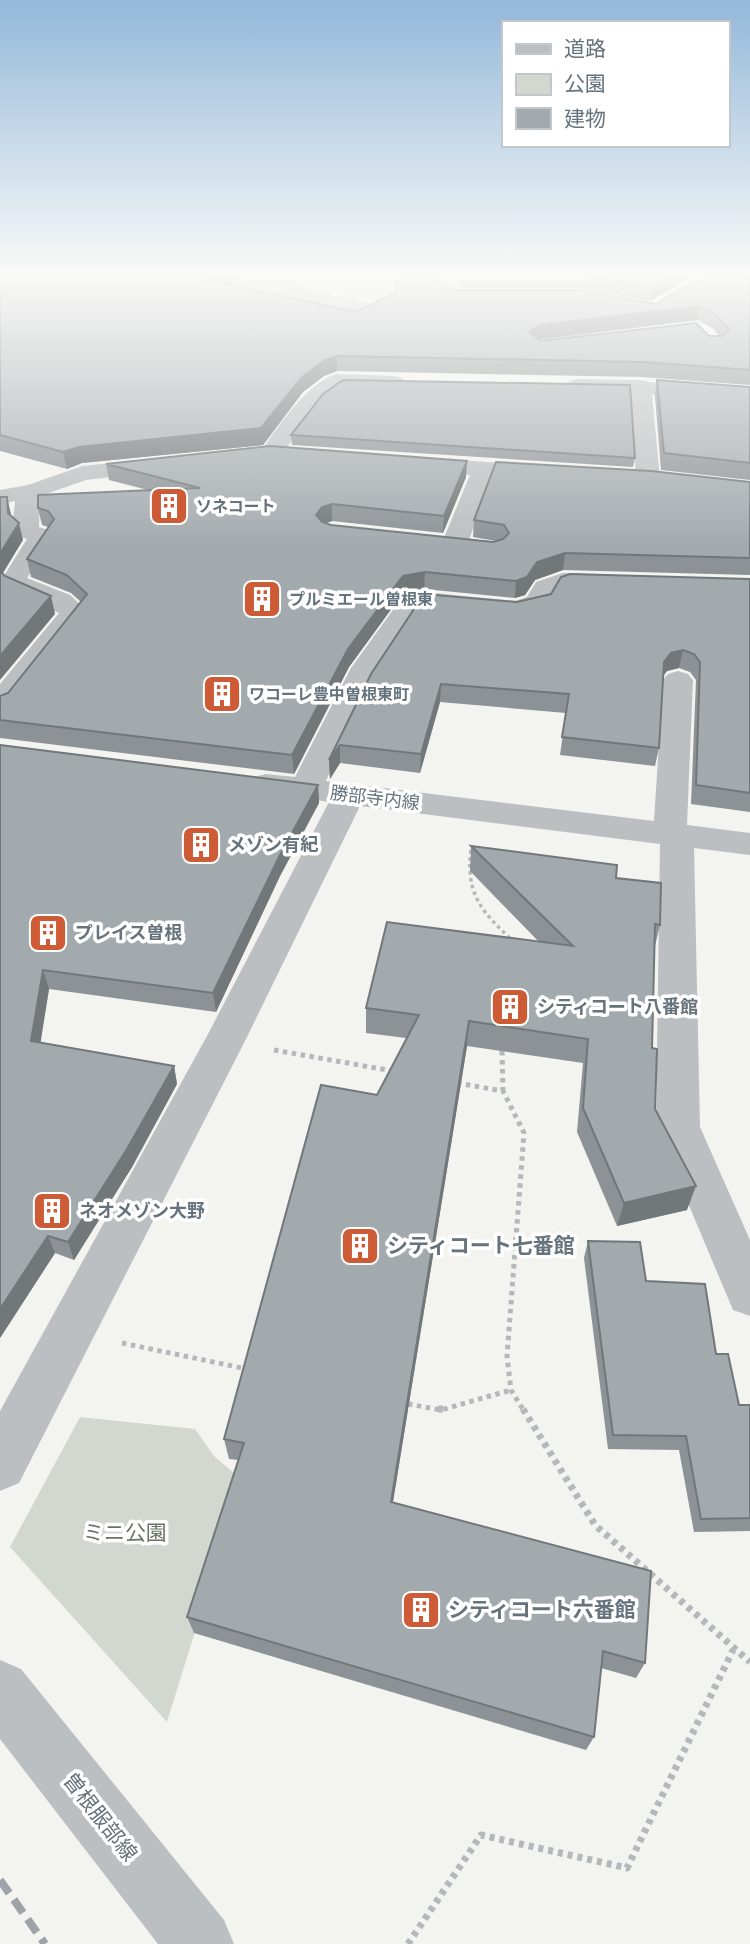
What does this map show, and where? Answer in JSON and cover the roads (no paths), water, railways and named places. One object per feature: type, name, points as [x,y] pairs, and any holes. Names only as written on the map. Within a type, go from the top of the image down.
[{"type":"street","points":[[271,453],[314,397],[337,380],[412,383]]},
{"type":"street","points":[[554,384],[641,386],[750,394]]},
{"type":"street","points":[[641,386],[648,478]]},
{"type":"street","points":[[244,456],[271,453],[298,455]]},
{"type":"street","points":[[391,462],[566,474]]},
{"type":"street","points":[[0,487],[176,463]]},
{"type":"street","points":[[427,542],[467,546],[484,469]]},
{"type":"street","points":[[0,497],[28,492],[82,474]]},
{"type":"street","points":[[621,477],[674,481]]},
{"type":"street","points":[[0,704],[74,612],[65,601],[23,589],[12,580],[41,536],[26,531],[28,492]]},
{"type":"street","points":[[306,789],[354,687],[382,642],[413,602],[424,600],[515,609],[538,603],[546,588],[563,581],[629,582]]},
{"type":"street","points":[[678,680],[674,835],[678,1127],[750,1294]]},
{"type":"street","name":"勝部寺内線","points":[[240,781],[750,844]]},
{"type":"street","points":[[0,1464],[225,1041],[349,795]]},
{"type":"street","name":"曽根服部線","points":[[0,1690],[200,1944]]},
{"type":"railway","points":[[0,1880],[45,1944]]},
{"type":"place","name":"ソネコート","points":[[169,506]]},
{"type":"place","name":"プルミエール曽根東","points":[[262,599]]},
{"type":"place","name":"ワコーレ豊中曽根東町","points":[[222,694]]},
{"type":"place","name":"メゾン有紀","points":[[201,845]]},
{"type":"place","name":"プレイス曽根","points":[[48,933]]},
{"type":"place","name":"シティコート八番館","points":[[510,1007]]},
{"type":"place","name":"ネオメゾン大野","points":[[52,1211]]},
{"type":"place","name":"シティコート七番館","points":[[360,1246]]},
{"type":"place","name":"シティコート六番館","points":[[421,1610]]},
{"type":"park label","name":"ミニ公園","points":[[125,1533]]}]
